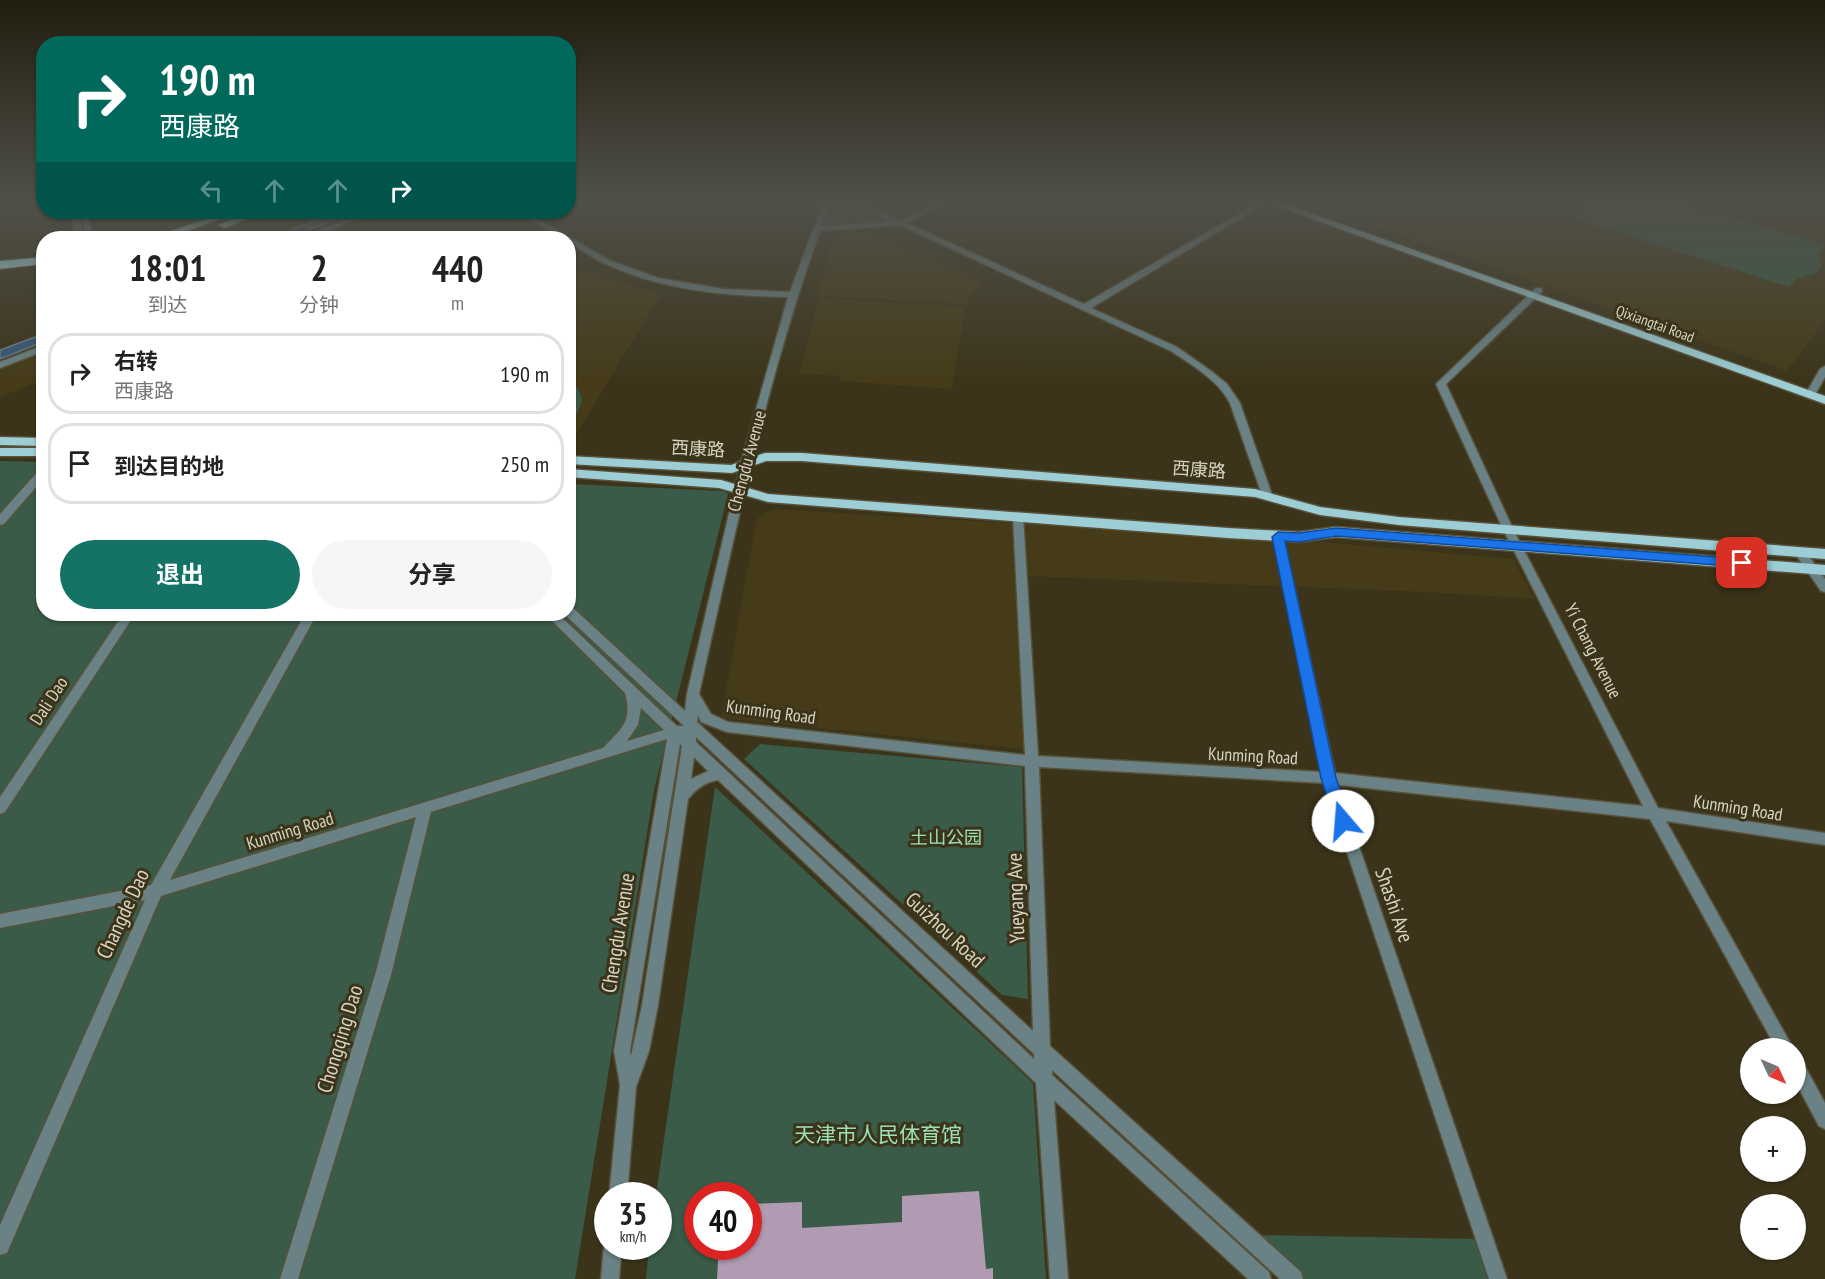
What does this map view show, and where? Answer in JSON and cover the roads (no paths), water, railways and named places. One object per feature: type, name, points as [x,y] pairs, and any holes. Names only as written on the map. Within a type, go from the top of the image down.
[{"type":"highway","points":[[0,265],[20,263]]},
{"type":"highway","points":[[0,276],[36,273]]},
{"type":"main road","name":"Qixiangtai Road","points":[[1446,263],[1535,293]]},
{"type":"main road","name":"Qixiangtai Road","points":[[1452,263],[1812,391],[1825,392]]},
{"type":"main road","name":"Qixiangtai Road","points":[[1812,391],[1825,400]]},
{"type":"main road","points":[[0,442],[36,442]]},
{"type":"main road","points":[[0,452],[36,452]]},
{"type":"main road","name":"西康路","points":[[576,460],[724,469],[745,466],[765,457],[802,457],[1268,495],[1320,511],[1399,521],[1825,554]]},
{"type":"main road","name":"西康路","points":[[576,474],[721,484],[768,498],[1278,537],[1299,537],[1336,532],[1825,570]]},
{"type":"street","points":[[611,263],[666,282],[733,294],[793,294]]},
{"type":"street","name":"Chengdu Avenue","points":[[619,1182],[628,1087],[641,1051],[650,1005],[689,744],[693,694],[738,490],[793,294],[805,263]]},
{"type":"street","points":[[987,263],[1174,349],[1218,381],[1235,404],[1268,495]]},
{"type":"street","points":[[1084,308],[1161,263]]},
{"type":"street","name":"Yi Chang Avenue","points":[[1535,293],[1441,384],[1508,529],[1654,813],[1779,1038]]},
{"type":"street","points":[[0,365],[36,351]]},
{"type":"street","points":[[1812,391],[1825,369]]},
{"type":"street","points":[[0,521],[36,480]]},
{"type":"street","name":"Yueyang Ave","points":[[1018,516],[1032,760],[1042,1050],[1059,1279]]},
{"type":"street","name":"Shashi Ave","points":[[1278,537],[1329,778],[1498,1279]]},
{"type":"street","points":[[1800,552],[1825,588]]},
{"type":"street","name":"Guizhou Road","points":[[576,617],[1042,1050],[1294,1279]]},
{"type":"street","name":"Dali Dao","points":[[0,808],[124,621]]},
{"type":"street","name":"Changde Dao","points":[[0,1246],[156,891],[307,621]]},
{"type":"street","points":[[558,621],[1044,1079],[1262,1279]]},
{"type":"street","points":[[605,753],[625,736],[632,724],[636,708],[631,691]]},
{"type":"street","name":"Kunming Road","points":[[693,694],[706,718],[727,727],[1032,760],[1329,778],[1654,813],[1825,839]]},
{"type":"street","points":[[675,733],[690,724]]},
{"type":"street","name":"Chengdu Avenue","points":[[628,1087],[622,1051],[675,733]]},
{"type":"street","name":"Kunming Road","points":[[0,921],[156,891],[675,733]]},
{"type":"street","points":[[681,799],[690,786],[699,779],[711,774],[721,774]]},
{"type":"street","name":"Chongqing Dao","points":[[289,1279],[383,975],[425,809]]},
{"type":"street","points":[[1806,1085],[1825,1120]]},
{"type":"street","points":[[610,1279],[612,1260]]},
{"type":"water","points":[[36,337],[36,345],[0,359],[0,350]]},
{"type":"park label","name":"土山公园","points":[[946,838]]},
{"type":"park label","name":"天津市人民体育馆","points":[[878,1135]]}]
